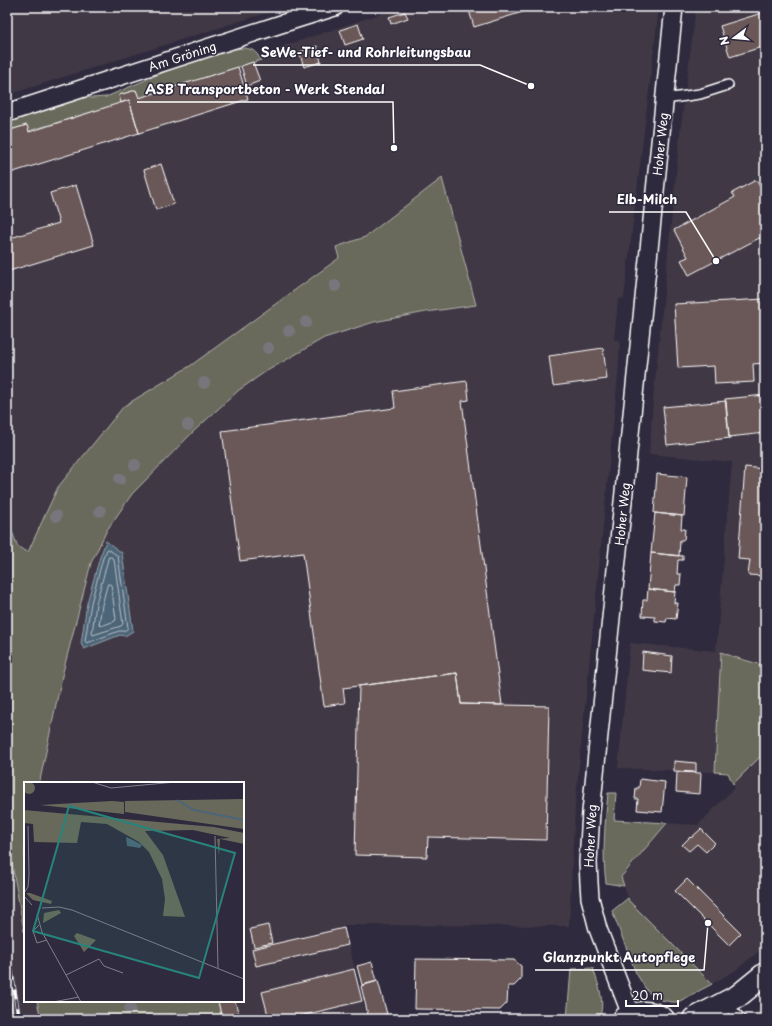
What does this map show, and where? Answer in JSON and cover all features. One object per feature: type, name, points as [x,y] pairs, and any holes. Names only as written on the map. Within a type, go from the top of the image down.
[{"type":"main road","points":[[694,1019],[738,996],[765,974]]},
{"type":"main road","points":[[627,1017],[641,1013],[651,1013],[663,1019]]},
{"type":"street","name":"Am Gröning","points":[[7,113],[266,28],[336,7]]},
{"type":"street","name":"Hoher Weg","points":[[627,1017],[598,929],[590,898],[588,862],[589,838],[602,697],[674,7]]},
{"type":"lane","points":[[665,99],[700,94],[728,85]]},
{"type":"lane","points":[[728,1001],[733,1011],[741,1019]]},
{"type":"shaded area","points":[[7,7],[285,7],[7,95]]},
{"type":"shaded area","points":[[400,7],[659,7],[624,298],[618,299],[614,340],[620,340],[618,377],[575,807],[569,926],[344,925],[367,1019],[222,1019],[218,1002],[244,1002],[244,782],[41,782],[40,780],[62,676],[91,563],[107,530],[132,494],[194,431],[239,390],[265,372],[324,338],[374,322],[426,312],[476,305],[442,179],[365,237],[337,246],[339,257],[190,366],[124,406],[58,487],[28,552],[18,547],[7,519],[7,131],[27,125],[29,131],[121,103],[119,95],[136,90],[139,98],[277,55],[275,49]]},
{"type":"shaded area","points":[[696,7],[765,7],[765,666],[721,652],[715,772],[618,768],[630,643],[716,651],[732,462],[649,454],[680,134]]},
{"type":"shaded area","points":[[765,752],[765,946],[736,970],[712,984],[629,901],[621,877],[667,823],[698,825],[735,787],[733,783]]},
{"type":"shaded area","points":[[7,837],[24,930],[24,1002],[37,1002],[41,1019],[7,1019]]},
{"type":"shaded area","points":[[765,1003],[765,1019],[750,1019]]},
{"type":"green space","points":[[244,48],[254,51],[261,60],[139,98],[136,90],[119,95],[121,103],[29,131],[26,125],[7,131],[7,121],[12,119],[86,97],[106,97],[206,54]]},
{"type":"green space","points":[[442,178],[476,305],[426,312],[374,322],[324,338],[265,372],[239,390],[194,431],[132,494],[107,530],[91,563],[62,676],[41,782],[24,782],[24,930],[7,837],[7,519],[18,547],[28,552],[58,487],[124,406],[190,366],[339,258],[336,247],[365,237]]},
{"type":"green space","points":[[721,652],[765,666],[765,752],[733,784],[728,773],[715,772]]},
{"type":"green space","points":[[608,793],[616,793],[614,820],[667,823],[621,877],[624,886],[606,883],[604,849]]},
{"type":"green space","points":[[628,898],[629,901],[712,984],[678,1002],[661,1000],[647,991],[636,973],[612,911]]},
{"type":"green space","points":[[593,968],[599,987],[602,1006],[599,1019],[567,1019],[571,969]]},
{"type":"green space","points":[[7,981],[14,1019],[7,1019]]},
{"type":"green space","points":[[37,1002],[218,1002],[222,1019],[41,1019]]},
{"type":"water","points":[[106,541],[122,553],[133,631],[125,636],[120,635],[84,649],[81,644],[87,603]]},
{"type":"building","points":[[468,7],[539,7],[474,27]]},
{"type":"building","points":[[405,12],[408,18],[391,24],[389,17]]},
{"type":"building","points":[[765,12],[765,46],[730,57],[720,26]]},
{"type":"building","points":[[358,24],[363,39],[345,45],[340,30]]},
{"type":"building","points":[[317,46],[321,62],[304,67],[299,52]]},
{"type":"building","points":[[253,62],[260,81],[247,86],[241,66]]},
{"type":"building","points":[[238,67],[248,99],[139,133],[129,100],[121,103],[119,95],[136,90],[139,98]]},
{"type":"building","points":[[129,100],[139,133],[7,174],[7,131],[27,125],[29,132]]},
{"type":"building","points":[[161,164],[174,204],[156,210],[144,170]]},
{"type":"building","points":[[756,180],[762,190],[765,188],[765,235],[689,275],[681,260],[688,257],[674,230],[735,197],[732,193]]},
{"type":"building","points":[[76,185],[94,245],[9,271],[7,263],[7,239],[59,223],[50,193]]},
{"type":"building","points":[[765,235],[765,247],[760,238]]},
{"type":"building","points":[[765,299],[765,363],[753,364],[754,382],[715,384],[714,366],[678,368],[674,304]]},
{"type":"building","points":[[603,348],[607,379],[553,386],[549,356]]},
{"type":"building","points":[[467,381],[469,400],[462,401],[502,705],[461,704],[457,673],[343,688],[345,703],[324,706],[303,553],[240,561],[222,431],[395,408],[393,391]]},
{"type":"building","points":[[765,395],[765,433],[729,437],[725,399]]},
{"type":"building","points":[[726,401],[730,438],[667,445],[663,407]]},
{"type":"building","points":[[745,467],[765,469],[765,576],[748,575],[750,560],[738,559]]},
{"type":"building","points":[[657,474],[687,477],[684,516],[654,513]]},
{"type":"building","points":[[655,513],[682,516],[681,529],[685,529],[684,540],[680,540],[679,556],[651,553]]},
{"type":"building","points":[[651,553],[683,556],[683,560],[678,560],[677,574],[681,574],[680,585],[676,585],[675,592],[648,589]]},
{"type":"building","points":[[648,589],[675,592],[674,603],[678,603],[676,619],[667,618],[666,622],[655,621],[655,617],[642,616],[643,600],[647,600]]},
{"type":"building","points":[[643,652],[672,656],[671,673],[642,670]]},
{"type":"building","points":[[457,673],[461,704],[549,706],[546,840],[428,837],[427,857],[355,855],[359,686]]},
{"type":"building","points":[[674,761],[696,763],[696,772],[674,771]]},
{"type":"building","points":[[677,772],[701,773],[700,794],[676,792]]},
{"type":"building","points":[[640,779],[665,782],[662,812],[637,810],[638,799],[635,799],[636,788],[639,788]]},
{"type":"building","points":[[701,829],[715,843],[706,852],[697,844],[689,851],[682,845]]},
{"type":"building","points":[[687,879],[741,933],[729,945],[675,891]]},
{"type":"building","points":[[268,925],[272,943],[254,947],[250,929]]},
{"type":"building","points":[[344,928],[348,945],[256,966],[252,949]]},
{"type":"building","points":[[416,959],[514,960],[521,966],[521,979],[514,986],[508,986],[507,1003],[500,1010],[415,1009]]},
{"type":"building","points":[[372,962],[377,981],[362,985],[357,966]]},
{"type":"building","points":[[354,969],[362,1001],[288,1019],[269,1019],[262,992]]},
{"type":"building","points":[[378,981],[387,1014],[369,1019],[361,986]]},
{"type":"building","points":[[218,1002],[235,1002],[240,1019],[222,1019]]},
{"type":"railway","points":[[7,945],[19,1019]]},
{"type":"place","name":"SeWe-Tief- und Rohrleitungsbau","points":[[531,86]]},
{"type":"place","name":"ASB Transportbeton - Werk Stendal","points":[[394,148]]},
{"type":"place","name":"Elb-Milch","points":[[716,261]]},
{"type":"place","name":"Glanzpunkt Autopflege","points":[[708,923]]}]
